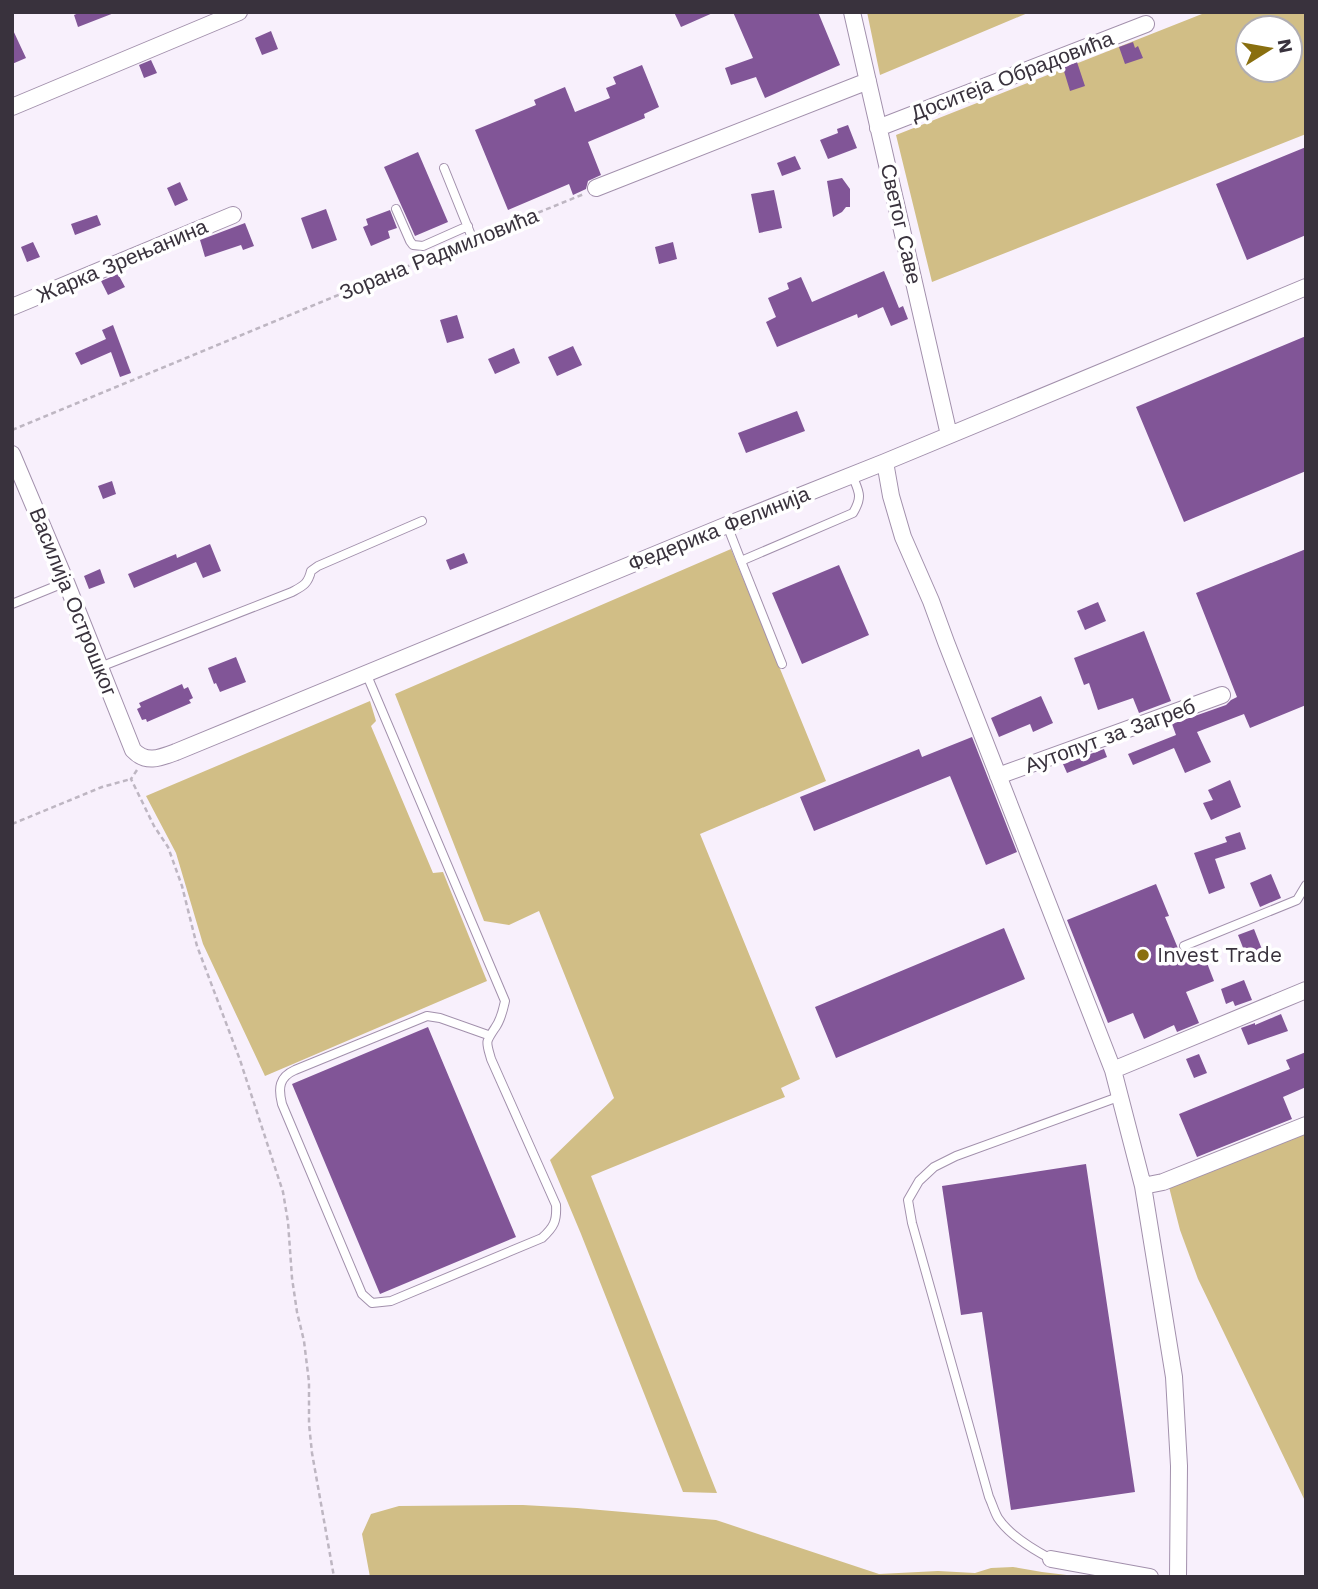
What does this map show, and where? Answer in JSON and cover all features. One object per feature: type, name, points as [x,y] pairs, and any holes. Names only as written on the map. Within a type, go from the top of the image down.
[{"type":"street","points":[[12,107],[239,12]]},
{"type":"street","name":"Светог Саве","points":[[852,12],[949,435]]},
{"type":"street","name":"Доситеја Обрадовића","points":[[878,128],[1146,24]]},
{"type":"street","points":[[596,188],[868,80]]},
{"type":"street","name":"Жарка Зрењанина","points":[[12,307],[233,215]]},
{"type":"street","name":"Федерика Фелинија","points":[[140,754],[156,759],[176,752],[1306,287]]},
{"type":"street","name":"Василија Острошког","points":[[12,454],[100,667],[140,754]]},
{"type":"street","points":[[885,462],[891,496],[903,537],[931,601],[1121,1096],[1143,1186],[1174,1377],[1179,1466],[1178,1577]]},
{"type":"street","name":"Аутопут за Загреб","points":[[998,776],[1222,695]]},
{"type":"street","points":[[1113,1070],[1306,990]]},
{"type":"street","points":[[1143,1186],[1163,1182],[1306,1125]]},
{"type":"street","points":[[1051,1559],[1150,1577]]},
{"type":"lane","points":[[444,167],[473,240]]},
{"type":"lane","points":[[396,209],[413,245],[423,246],[468,226]]},
{"type":"lane","points":[[741,561],[853,513],[860,493],[852,475]]},
{"type":"lane","points":[[100,667],[292,592],[303,586],[309,580],[311,571],[318,566],[422,521]]},
{"type":"lane","points":[[727,525],[782,664]]},
{"type":"lane","points":[[12,604],[66,582]]},
{"type":"lane","points":[[366,673],[505,1001],[501,1016],[488,1035],[487,1045],[556,1205],[557,1217],[551,1230],[542,1238],[391,1301],[372,1303],[362,1294],[282,1104],[282,1080],[286,1074],[295,1070],[427,1016],[488,1035]]},
{"type":"lane","points":[[1184,946],[1297,900],[1306,884]]},
{"type":"lane","points":[[1051,1559],[1028,1547],[1010,1531],[998,1518],[989,1497],[912,1223],[908,1200],[919,1181],[934,1167],[957,1156],[1121,1096]]},
{"type":"path","name":"Зорана Радмиловића","points":[[12,430],[596,188]]},
{"type":"path","points":[[140,754],[131,779],[154,826],[168,847],[178,873],[197,946],[240,1060],[283,1192],[292,1278],[309,1382],[312,1453],[334,1577]]},
{"type":"path","points":[[12,824],[102,787],[131,779]]},
{"type":"shaded area","points":[[867,12],[1030,12],[880,75]]},
{"type":"shaded area","points":[[1207,12],[1306,12],[1306,134],[932,282],[896,135]]},
{"type":"shaded area","points":[[731,549],[826,781],[700,834],[800,1079],[781,1088],[785,1097],[591,1176],[717,1493],[683,1492],[550,1160],[614,1098],[539,911],[509,925],[484,921],[395,694]]},
{"type":"shaded area","points":[[370,701],[376,721],[371,726],[433,873],[443,872],[487,981],[265,1076],[203,944],[176,853],[146,796]]},
{"type":"shaded area","points":[[1306,1130],[1306,1503],[1198,1279],[1180,1230],[1169,1187]]},
{"type":"shaded area","points":[[523,1505],[716,1520],[879,1574],[938,1571],[975,1573],[991,1568],[1013,1567],[1083,1577],[370,1577],[362,1534],[371,1514],[399,1506]]},
{"type":"building","points":[[81,12],[114,13],[78,27],[74,15]]},
{"type":"building","points":[[674,12],[715,12],[681,27]]},
{"type":"building","points":[[733,12],[818,12],[840,65],[765,98],[756,77],[731,85],[725,68],[753,58]]},
{"type":"building","points":[[12,28],[26,58],[12,64]]},
{"type":"building","points":[[271,31],[278,49],[262,55],[255,38]]},
{"type":"building","points":[[1133,42],[1135,48],[1138,46],[1143,58],[1125,64],[1119,47]]},
{"type":"building","points":[[151,60],[157,73],[144,78],[139,65]]},
{"type":"building","points":[[1077,62],[1085,86],[1070,91],[1063,68]]},
{"type":"building","points":[[642,65],[659,107],[644,114],[645,118],[588,142],[601,175],[588,181],[586,189],[573,195],[569,184],[508,210],[475,130],[536,105],[534,100],[565,87],[575,112],[610,98],[606,88],[616,84],[613,77]]},
{"type":"building","points":[[848,125],[857,148],[828,159],[820,140],[838,133],[837,129]]},
{"type":"building","points":[[1306,147],[1306,235],[1247,260],[1216,184]]},
{"type":"building","points":[[418,152],[448,222],[415,236],[384,167]]},
{"type":"building","points":[[795,156],[801,169],[782,176],[777,163]]},
{"type":"building","points":[[842,178],[850,189],[850,207],[833,217],[827,181]]},
{"type":"building","points":[[180,182],[188,200],[175,206],[167,188]]},
{"type":"building","points":[[774,190],[782,228],[759,233],[751,194]]},
{"type":"building","points":[[326,209],[337,240],[312,249],[301,218]]},
{"type":"building","points":[[390,210],[397,228],[388,231],[390,238],[371,246],[363,227],[368,225],[366,219]]},
{"type":"building","points":[[97,215],[101,225],[75,235],[71,224]]},
{"type":"building","points":[[245,223],[254,246],[243,250],[241,245],[205,257],[200,240]]},
{"type":"building","points":[[33,242],[40,257],[27,262],[21,247]]},
{"type":"building","points":[[673,242],[677,259],[659,264],[655,247]]},
{"type":"building","points":[[884,271],[899,308],[903,306],[908,319],[891,326],[883,307],[858,318],[857,314],[777,347],[766,322],[776,317],[768,298],[789,289],[787,283],[801,277],[812,302]]},
{"type":"building","points":[[118,274],[125,287],[108,295],[101,281]]},
{"type":"building","points":[[457,315],[464,338],[447,343],[440,320]]},
{"type":"building","points":[[113,325],[131,373],[120,377],[111,352],[81,365],[75,353],[106,339],[102,330]]},
{"type":"building","points":[[1306,336],[1306,471],[1184,522],[1136,407]]},
{"type":"building","points":[[573,346],[582,365],[557,376],[548,357]]},
{"type":"building","points":[[514,348],[520,363],[495,374],[488,359]]},
{"type":"building","points":[[797,411],[805,431],[746,453],[738,433]]},
{"type":"building","points":[[112,481],[116,494],[103,499],[98,486]]},
{"type":"building","points":[[210,544],[221,571],[203,578],[196,562],[134,588],[128,574],[176,554],[177,558]]},
{"type":"building","points":[[1306,549],[1306,705],[1250,728],[1244,714],[1197,732],[1211,762],[1185,773],[1174,748],[1133,765],[1128,754],[1176,735],[1172,724],[1226,705],[1237,697],[1196,593]]},
{"type":"building","points":[[464,553],[468,563],[450,570],[446,560]]},
{"type":"building","points":[[839,565],[869,635],[802,664],[772,593]]},
{"type":"building","points":[[100,569],[105,583],[89,589],[84,576]]},
{"type":"building","points":[[1098,602],[1106,621],[1085,630],[1077,611]]},
{"type":"building","points":[[1144,631],[1171,701],[1139,713],[1133,698],[1098,710],[1089,683],[1084,685],[1074,658]]},
{"type":"building","points":[[236,657],[246,682],[220,692],[208,668]]},
{"type":"building","points":[[182,684],[184,689],[188,687],[193,698],[189,700],[191,703],[147,722],[146,719],[142,720],[137,709],[141,707],[139,703]]},
{"type":"building","points":[[1041,696],[1053,723],[1033,732],[1030,724],[999,737],[991,718]]},
{"type":"building","points":[[972,737],[1017,852],[986,865],[950,776],[814,831],[800,797],[919,749],[922,757]]},
{"type":"building","points":[[1104,749],[1107,757],[1067,773],[1063,764]]},
{"type":"building","points":[[1230,780],[1241,807],[1211,820],[1203,803],[1213,800],[1208,790]]},
{"type":"building","points":[[1240,832],[1246,849],[1215,859],[1225,888],[1209,894],[1194,853],[1227,842],[1225,837]]},
{"type":"building","points":[[1271,874],[1281,898],[1260,907],[1250,883]]},
{"type":"building","points":[[1156,884],[1169,916],[1165,917],[1182,958],[1202,950],[1214,981],[1186,992],[1199,1023],[1177,1032],[1174,1025],[1144,1039],[1133,1013],[1108,1023],[1067,920]]},
{"type":"building","points":[[1004,928],[1025,979],[836,1058],[815,1007]]},
{"type":"building","points":[[1254,929],[1265,957],[1249,963],[1238,935]]},
{"type":"building","points":[[1244,980],[1252,1000],[1235,1006],[1233,1001],[1226,1004],[1221,989]]},
{"type":"building","points":[[1281,1014],[1288,1031],[1248,1045],[1241,1028]]},
{"type":"building","points":[[428,1027],[516,1237],[380,1294],[292,1084]]},
{"type":"building","points":[[1306,1052],[1306,1087],[1283,1097],[1292,1119],[1197,1157],[1179,1114],[1290,1069],[1286,1060]]},
{"type":"building","points":[[1199,1054],[1207,1073],[1194,1078],[1186,1059]]},
{"type":"building","points":[[1086,1164],[1135,1492],[1011,1510],[982,1312],[961,1315],[942,1186]]},
{"type":"place","name":"Invest Trade","points":[[1143,955]]}]
